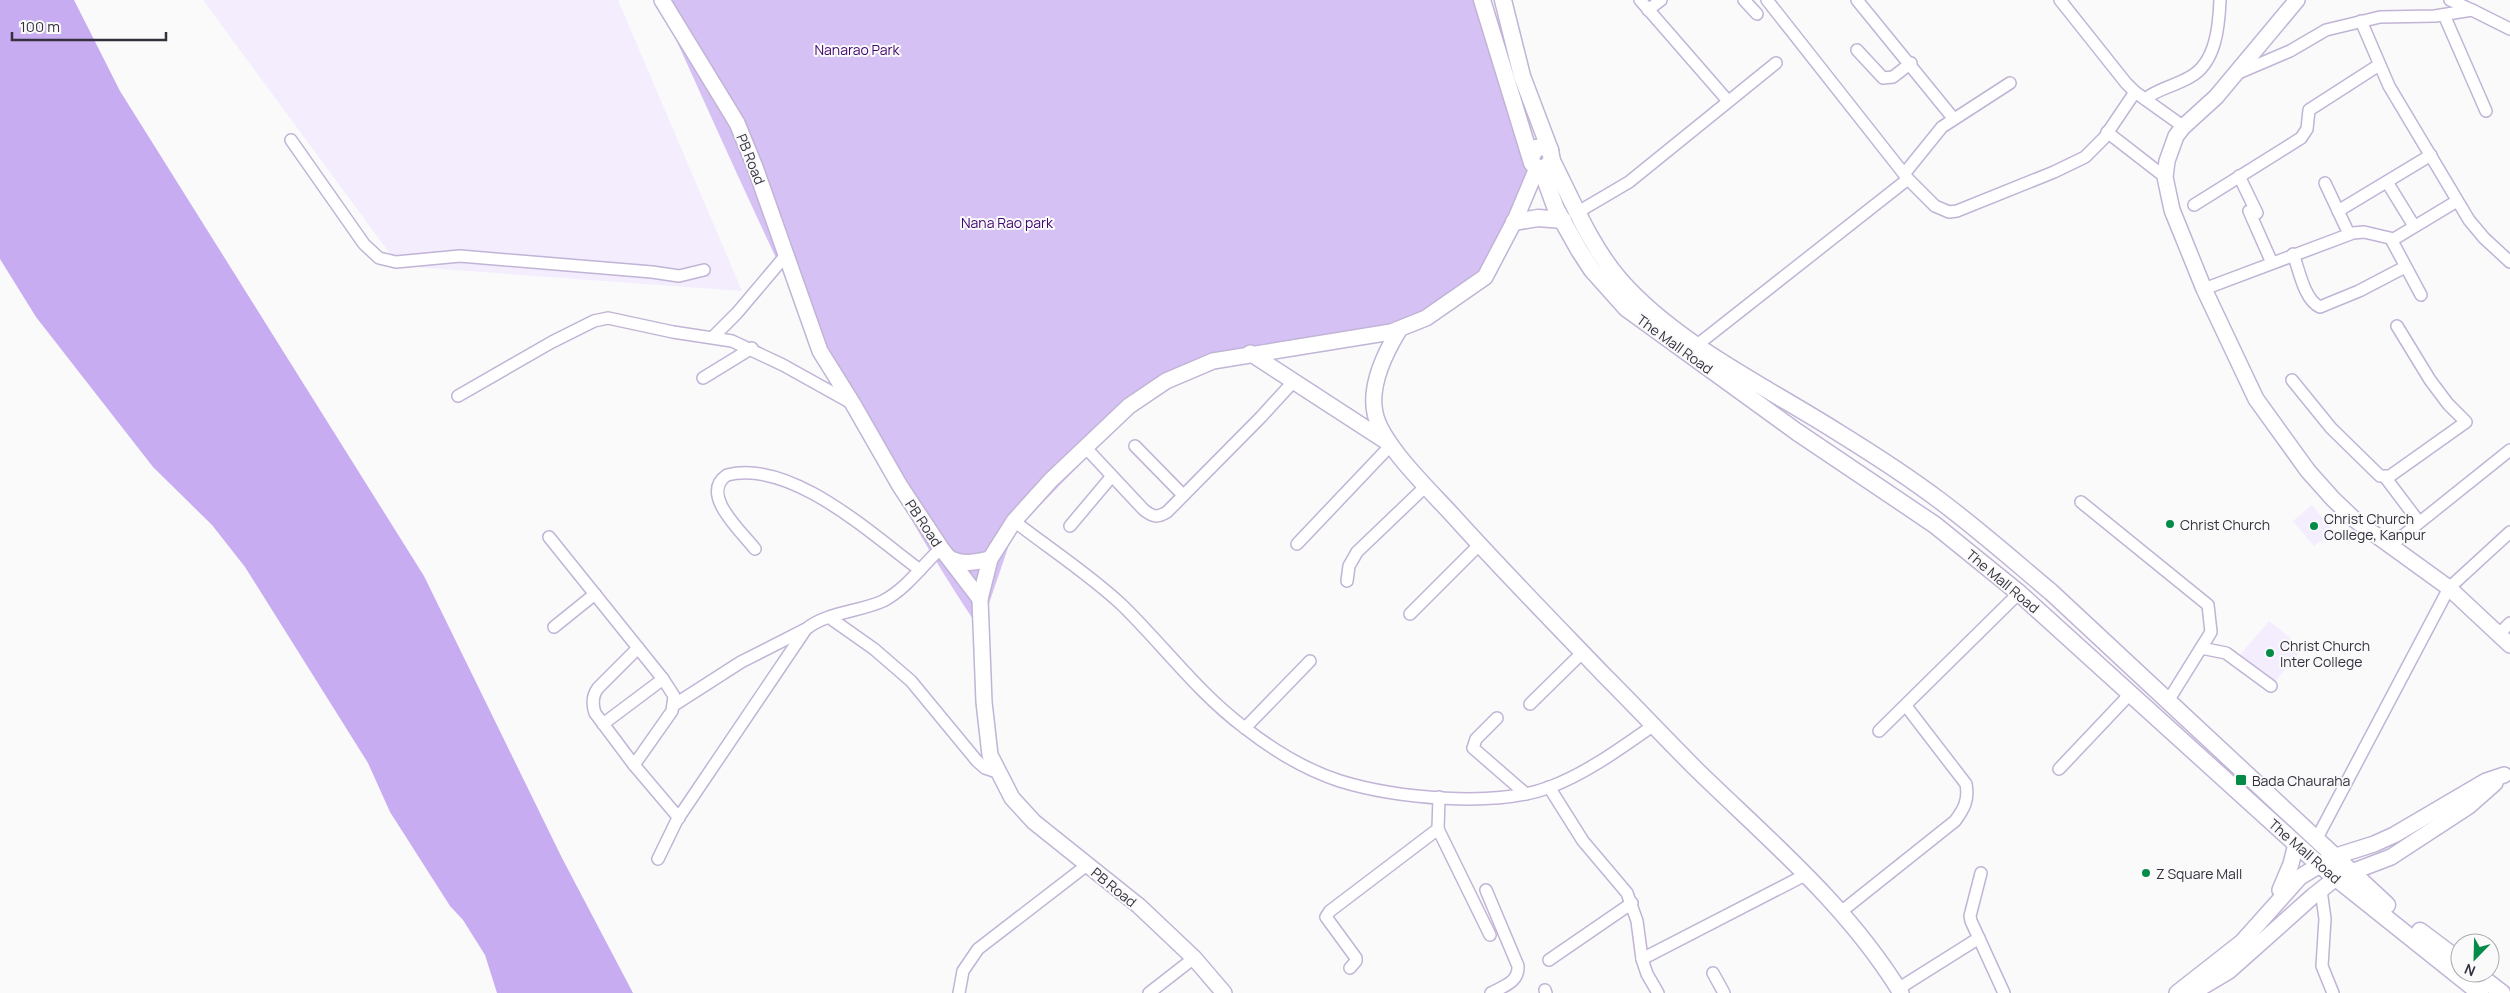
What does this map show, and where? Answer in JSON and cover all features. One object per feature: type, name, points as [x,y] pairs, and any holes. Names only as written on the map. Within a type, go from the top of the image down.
[{"type":"main road","name":"The Mall Road","points":[[1482,0],[1563,220],[1579,250],[1610,292],[1626,308],[1692,349],[1840,433],[1949,508],[2051,592],[2168,701],[2316,840],[2326,861]]},
{"type":"main road","name":"The Mall Road","points":[[1507,2],[1542,161],[1578,212],[1604,258],[1619,279],[1692,349],[1935,525],[2018,593],[2296,844],[2326,861],[2480,993]]},
{"type":"main road","points":[[1514,222],[1538,218],[1563,220]]},
{"type":"main road","name":"The Mall Road","points":[[2344,876],[2450,954]]},
{"type":"main road","points":[[2489,983],[2502,993]]},
{"type":"street","name":"PB Road","points":[[662,0],[737,123],[755,167],[820,351],[900,486],[944,553],[980,599],[984,702],[990,755],[997,772],[1012,798],[1034,822],[1139,906],[1194,958],[1224,993]]},
{"type":"street","points":[[1640,0],[1728,100]]},
{"type":"street","points":[[1648,10],[1661,0]]},
{"type":"street","points":[[1744,0],[1756,14]]},
{"type":"street","points":[[1767,0],[1906,176],[1934,206],[1949,212],[1957,211],[2074,164],[2095,148],[2140,96],[2190,78],[2206,63],[2217,30],[2220,0]]},
{"type":"street","points":[[1874,0],[1861,4],[1953,118]]},
{"type":"street","points":[[2060,0],[2140,96],[2184,126]]},
{"type":"street","points":[[2297,0],[2216,97],[2184,126],[2171,148],[2165,177],[2172,210],[2204,290],[2256,398],[2308,471],[2333,499],[2356,520],[2449,588],[2510,645]]},
{"type":"street","points":[[2450,0],[2510,29]]},
{"type":"street","points":[[2235,74],[2290,51],[2326,30],[2380,17],[2444,15],[2472,10]]},
{"type":"street","points":[[2444,15],[2486,111]]},
{"type":"street","points":[[2361,21],[2388,86],[2457,200],[2484,238],[2510,262]]},
{"type":"street","points":[[1857,50],[1883,78],[1893,77],[1910,63]]},
{"type":"street","points":[[1578,212],[1629,182],[1776,63]]},
{"type":"street","points":[[2194,205],[2301,138],[2307,130],[2309,110],[2379,65]]},
{"type":"street","points":[[1692,349],[1906,176],[1935,134],[1953,118],[2010,82]]},
{"type":"street","points":[[2108,132],[2165,177]]},
{"type":"street","points":[[291,140],[364,244],[379,258],[396,262],[460,256],[652,272],[679,276],[704,270]]},
{"type":"street","points":[[2338,211],[2431,155]]},
{"type":"street","points":[[980,599],[990,559],[1014,522],[1051,480],[1129,406],[1161,384],[1201,365],[1250,353],[1399,330],[1426,318],[1479,282],[1490,269],[1542,161]]},
{"type":"street","points":[[2239,176],[2272,263]]},
{"type":"street","points":[[2387,182],[2414,226]]},
{"type":"street","points":[[2325,183],[2349,234]]},
{"type":"street","points":[[2204,290],[2293,254],[2349,234],[2364,232],[2391,239],[2457,200]]},
{"type":"street","points":[[2391,239],[2421,294]]},
{"type":"street","points":[[2293,254],[2309,296],[2314,304],[2320,307],[2405,267]]},
{"type":"street","points":[[714,337],[786,255]]},
{"type":"street","points":[[458,396],[594,321],[617,318],[673,332],[732,340],[752,348],[853,404]]},
{"type":"street","points":[[2385,477],[2397,472],[2466,422],[2448,404],[2430,380],[2397,326]]},
{"type":"street","points":[[1399,330],[1384,357],[1374,399],[1375,414],[1391,445],[1479,544],[1583,652],[1734,806],[1807,874],[1842,912],[1900,991],[1979,938]]},
{"type":"street","points":[[702,378],[731,363],[752,348]]},
{"type":"street","points":[[1250,353],[1391,445]]},
{"type":"street","points":[[2292,380],[2331,428],[2375,471],[2385,477],[2419,522]]},
{"type":"street","points":[[1085,447],[1144,510],[1155,517],[1166,512],[1261,417],[1293,382]]},
{"type":"street","points":[[1297,544],[1391,445]]},
{"type":"street","points":[[1135,446],[1183,495]]},
{"type":"street","points":[[2390,546],[2510,450]]},
{"type":"street","points":[[755,548],[719,502],[716,492],[717,484],[727,475],[763,473],[802,487],[822,499],[920,570]]},
{"type":"street","points":[[1070,526],[1112,476]]},
{"type":"street","points":[[1346,581],[1349,566],[1357,552],[1426,486]]},
{"type":"street","points":[[2081,502],[2208,605],[2211,632],[2168,701]]},
{"type":"street","points":[[1935,525],[1949,508]]},
{"type":"street","points":[[1014,522],[1122,605],[1223,710],[1244,728],[1308,768],[1340,781],[1388,792],[1479,799],[1526,794],[1550,787],[1584,770],[1654,725]]},
{"type":"street","points":[[2316,840],[2449,588],[2510,532]]},
{"type":"street","points":[[549,537],[663,679],[674,696],[672,711],[634,766]]},
{"type":"street","points":[[1410,614],[1479,544]]},
{"type":"street","points":[[674,705],[741,662],[806,630],[819,621],[884,600],[944,553],[953,561],[970,563],[990,559]]},
{"type":"street","points":[[1879,730],[1906,706],[2018,593]]},
{"type":"street","points":[[554,628],[594,594]]},
{"type":"street","points":[[830,618],[893,664],[931,704],[977,761],[985,768],[997,772]]},
{"type":"street","points":[[2499,634],[2510,623]]},
{"type":"street","points":[[658,859],[679,818],[806,630]]},
{"type":"street","points":[[638,648],[594,693],[593,706],[603,724],[634,766],[679,818]]},
{"type":"street","points":[[2201,648],[2226,653],[2271,686]]},
{"type":"street","points":[[1530,704],[1583,652]]},
{"type":"street","points":[[1244,728],[1310,661]]},
{"type":"street","points":[[603,724],[663,679]]},
{"type":"street","points":[[2059,769],[2130,694]]},
{"type":"street","points":[[1842,912],[1955,821],[1964,808],[1968,794],[1966,784],[1906,706]]},
{"type":"street","points":[[1497,718],[1476,739],[1473,748],[1526,794]]},
{"type":"street","points":[[2177,993],[2242,942],[2291,884],[2326,861],[2374,844],[2486,781],[2507,774]]},
{"type":"street","points":[[2192,993],[2228,971],[2321,890],[2344,876],[2398,852],[2469,806],[2507,774]]},
{"type":"street","points":[[1550,787],[1583,841],[1618,881],[1632,903],[1642,959],[1647,974],[1658,993]]},
{"type":"street","points":[[1439,796],[1438,829],[1490,935]]},
{"type":"street","points":[[1350,968],[1354,965],[1356,958],[1329,924],[1326,917],[1330,911],[1438,829]]},
{"type":"street","points":[[2275,903],[2291,864],[2296,844]]},
{"type":"street","points":[[959,993],[963,971],[978,949],[1087,865]]},
{"type":"street","points":[[1981,873],[1970,916],[2004,993]]},
{"type":"street","points":[[1642,959],[1807,874]]},
{"type":"street","points":[[1486,890],[1518,966],[1518,973],[1511,982],[1491,993]]},
{"type":"street","points":[[2321,890],[2325,919],[2322,966],[2333,993]]},
{"type":"street","points":[[1549,960],[1632,903]]},
{"type":"street","points":[[1149,993],[1194,958]]},
{"type":"street","points":[[1712,973],[1724,993]]},
{"type":"shaded area","points":[[0,0],[74,0],[120,91],[424,576],[562,858],[633,993],[497,993],[485,955],[463,920],[450,906],[390,812],[368,763],[245,567],[212,525],[153,467],[36,317],[0,259]]},
{"type":"shaded area","points":[[203,0],[618,0],[742,291],[399,266]]},
{"type":"shaded area","name":"Christ Church College, Kanpur","points":[[2312,505],[2334,532],[2314,546],[2293,521]]},
{"type":"shaded area","name":"Christ Church Inter College","points":[[2269,621],[2303,648],[2273,684],[2237,658]]},
{"type":"green space","name":"Nana Rao park","points":[[658,0],[1489,0],[1532,166],[1512,223],[1473,285],[1420,321],[1249,353],[1148,395],[1013,533],[980,630],[888,479],[846,401],[768,242]]},
{"type":"place","name":"Christ Church","points":[[2170,524]]},
{"type":"place","name":"Christ Church College, Kanpur","points":[[2314,526]]},
{"type":"place","name":"Christ Church Inter College","points":[[2270,653]]},
{"type":"place","name":"Bada Chauraha","points":[[2241,780]]},
{"type":"place","name":"Z Square Mall","points":[[2146,873]]},
{"type":"park label","name":"Nanarao Park","points":[[857,49]]}]
